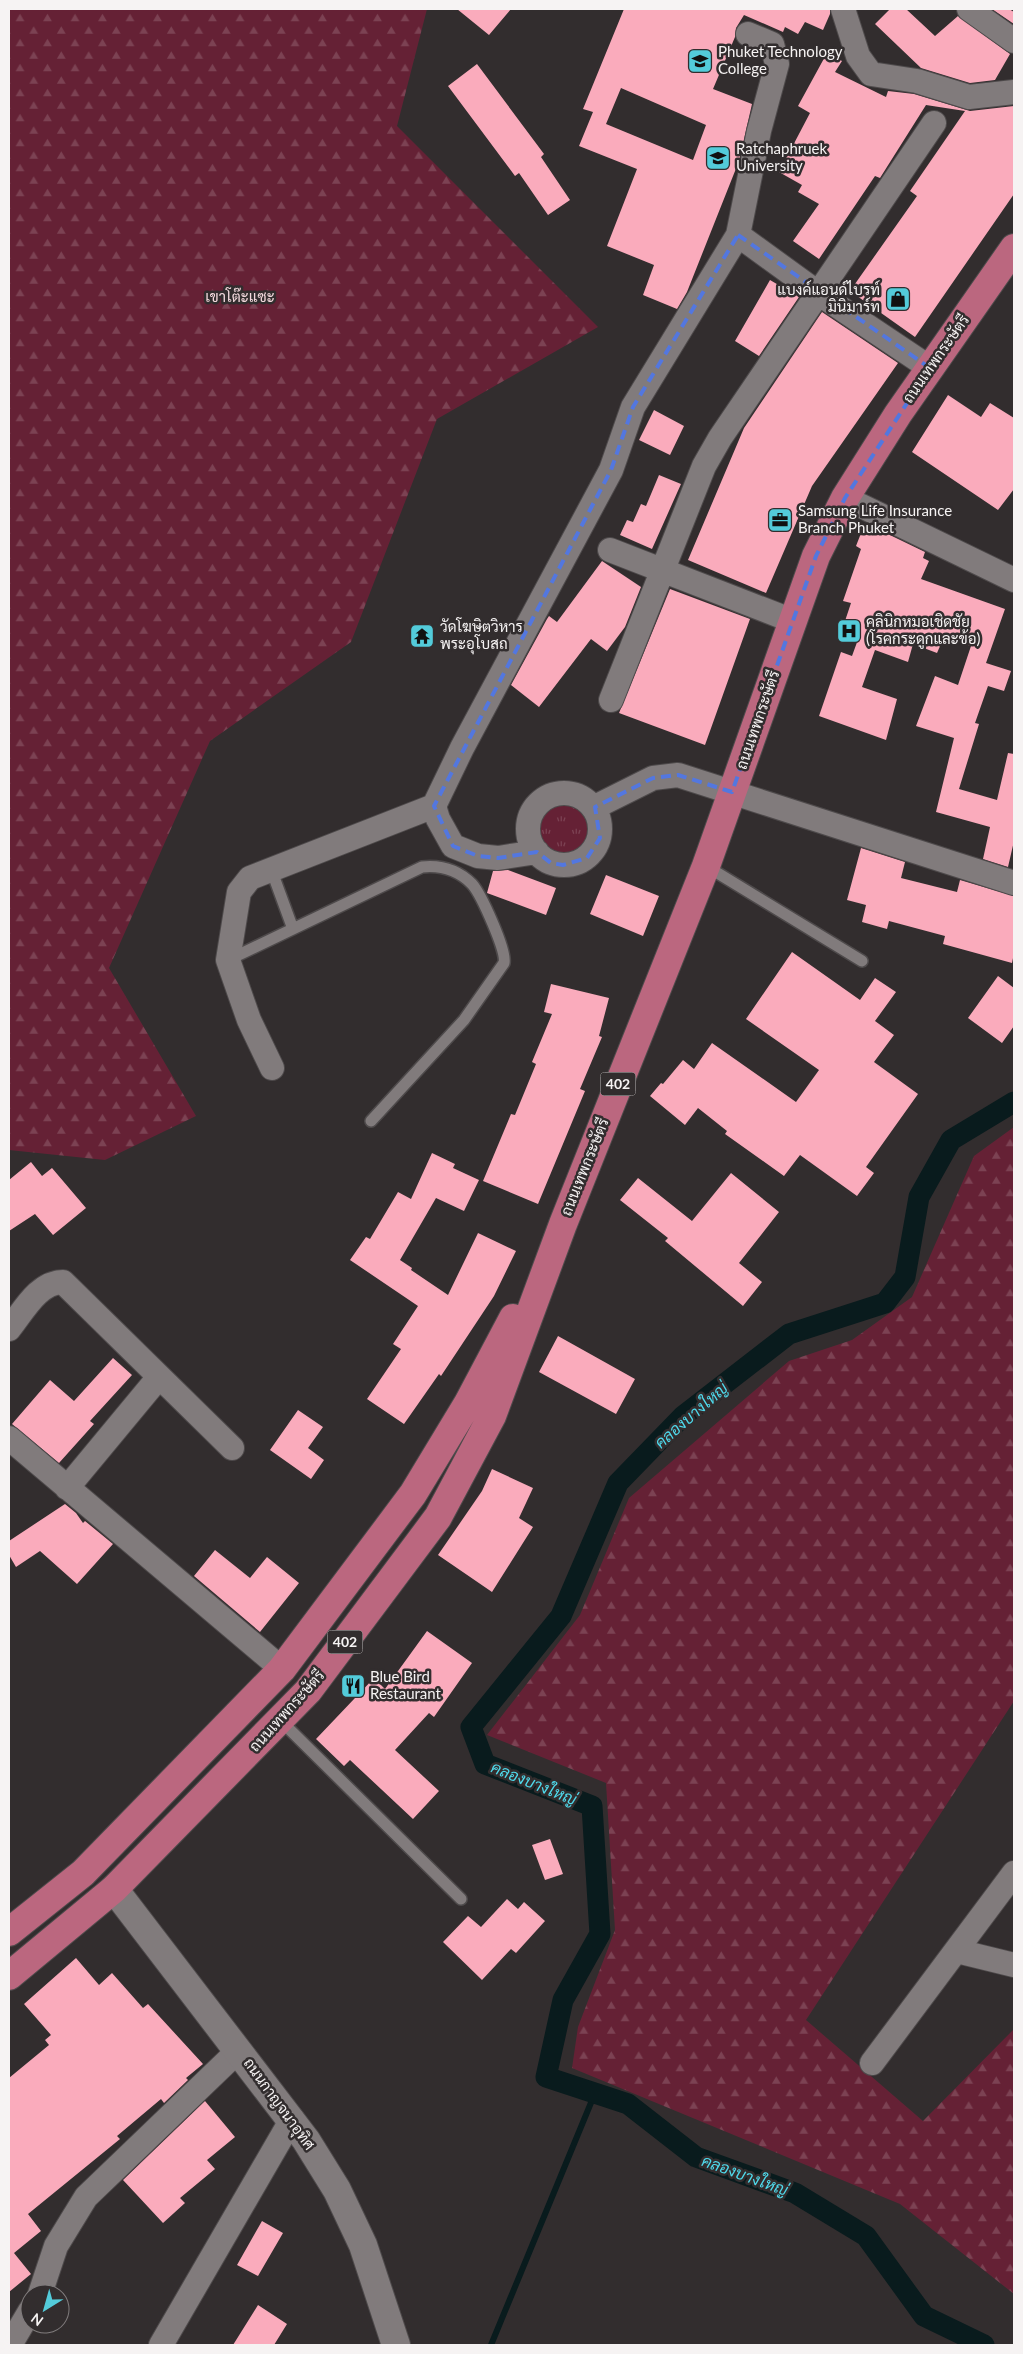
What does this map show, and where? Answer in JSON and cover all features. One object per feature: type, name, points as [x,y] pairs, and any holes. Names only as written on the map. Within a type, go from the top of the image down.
[{"type":"main road","name":"ถนนเทพกระษัตรี","points":[[9,1976],[114,1890],[308,1692],[438,1517],[492,1416],[563,1224],[673,944],[706,866],[816,556],[845,498],[930,368],[1014,248]]},
{"type":"main road","name":"ถนนเทพกระษัตรี","points":[[9,1932],[83,1873],[282,1669],[413,1494],[468,1403],[563,1224]]},
{"type":"main road","points":[[468,1403],[492,1416]]},
{"type":"street","points":[[843,9],[858,56],[871,74],[917,81],[969,97],[1014,92]]},
{"type":"street","points":[[969,9],[1014,41]]},
{"type":"street","points":[[537,852],[492,857],[478,856],[453,846],[438,820],[434,806],[462,748],[611,470],[633,407],[738,235],[759,131],[777,64],[772,44],[748,34]]},
{"type":"street","points":[[610,700],[664,571],[704,466],[720,438],[934,123]]},
{"type":"street","points":[[738,235],[818,293],[930,368]]},
{"type":"street","points":[[845,498],[1006,577]]},
{"type":"street","points":[[610,550],[793,621]]},
{"type":"street","points":[[593,808],[652,778],[678,776],[1014,883]]},
{"type":"street","points":[[555,794],[579,796],[593,808],[600,825],[600,838],[595,849],[586,858],[576,864],[563,865],[551,863],[537,852],[529,837],[528,826],[537,806],[545,799],[555,794]]},
{"type":"street","points":[[272,1068],[249,1020],[228,960],[239,892],[250,878],[434,806]]},
{"type":"street","points":[[9,1329],[39,1292],[53,1282],[63,1282],[232,1448]]},
{"type":"street","points":[[67,1488],[159,1377]]},
{"type":"street","points":[[9,1438],[282,1669]]},
{"type":"street","points":[[872,2063],[1014,1873]]},
{"type":"street","name":"ถนนกาญจนาอุทิศ","points":[[114,1890],[292,2119],[336,2190],[363,2244],[396,2345]]},
{"type":"street","points":[[957,1951],[1014,1965]]},
{"type":"street","points":[[43,2284],[56,2246],[86,2196],[239,2050]]},
{"type":"street","points":[[161,2345],[292,2119]]},
{"type":"street","points":[[10,2345],[20,2328]]},
{"type":"lane","points":[[228,960],[422,867],[438,866],[457,873],[473,885],[498,933],[505,955],[500,968],[464,1020],[371,1121]]},
{"type":"lane","points":[[706,866],[862,961]]},
{"type":"lane","points":[[271,869],[293,929]]},
{"type":"lane","points":[[280,1720],[461,1899]]},
{"type":"highlighted area","points":[[738,235],[930,368],[845,498],[816,556],[732,792],[678,775],[653,778],[595,807],[600,838],[587,858],[563,865],[551,863],[537,852],[498,858],[478,856],[453,846],[434,806],[611,470],[633,407]]},
{"type":"green space","name":"เขาโต๊ะแซะ","points":[[9,9],[427,9],[397,126],[598,327],[437,419],[351,642],[210,741],[109,968],[196,1116],[105,1160],[9,1150]]},
{"type":"green space","points":[[563,802],[573,804],[582,810],[588,819],[590,829],[588,839],[582,848],[573,854],[563,856],[553,854],[544,848],[538,839],[536,829],[538,819],[544,810],[553,804]]},
{"type":"green space","points":[[1014,1127],[1014,1701],[806,2020],[923,2121],[1014,2029],[1014,2294],[900,2204],[572,2068],[578,2027],[615,1930],[606,1783],[487,1735],[580,1615],[629,1498],[789,1361],[852,1340],[912,1297],[974,1156]]},
{"type":"building","points":[[457,9],[511,9],[489,35]]},
{"type":"building","points":[[624,9],[830,9],[830,14],[823,30],[805,22],[798,34],[785,27],[783,32],[744,15],[736,28],[735,37],[713,89],[752,104],[739,161],[687,292],[677,309],[643,295],[654,265],[607,246],[637,169],[579,146],[593,112],[583,109]],"holes":[[[621,88],[706,125],[693,160],[606,124]]]},
{"type":"building","points":[[890,9],[906,9],[935,36],[958,16],[1010,54],[995,80],[970,83],[921,68],[875,24]]},
{"type":"building","points":[[992,9],[1009,9],[1014,12],[1014,24]]},
{"type":"building","points":[[827,53],[842,61],[835,72],[886,97],[888,91],[914,94],[970,111],[1014,106],[1014,194],[915,337],[850,291],[917,196],[910,191],[965,111],[926,105],[880,178],[875,176],[819,259],[793,241],[819,204],[798,192],[802,185],[779,172],[810,113],[798,106]]},
{"type":"building","points":[[477,64],[544,154],[541,157],[570,200],[548,215],[519,173],[515,176],[448,86]]},
{"type":"building","points":[[770,280],[799,297],[759,356],[735,341]]},
{"type":"building","points":[[822,312],[898,363],[812,486],[766,593],[688,560],[744,428]]},
{"type":"building","points":[[948,395],[981,417],[990,403],[1014,418],[1014,489],[998,510],[912,452]]},
{"type":"building","points":[[654,410],[684,426],[670,455],[639,440]]},
{"type":"building","points":[[659,475],[681,484],[652,549],[620,535],[627,520],[633,522],[641,504],[646,506]]},
{"type":"building","points":[[865,523],[925,552],[923,558],[929,561],[921,579],[1005,609],[986,663],[1011,671],[1004,691],[988,686],[975,723],[979,724],[959,789],[997,800],[1008,753],[1014,754],[1014,841],[1008,867],[983,859],[990,827],[936,812],[954,738],[916,726],[935,676],[958,685],[971,646],[944,637],[937,653],[913,644],[908,662],[875,650],[862,687],[897,699],[886,740],[819,716],[841,652],[852,656],[860,634],[843,627],[851,603],[843,601],[861,549],[856,546]]},
{"type":"building","points":[[602,561],[641,587],[625,627],[607,651],[591,639],[539,707],[511,685],[549,616],[557,622]]},
{"type":"building","points":[[670,589],[750,619],[705,745],[619,713]]},
{"type":"building","points":[[861,848],[905,862],[901,878],[957,892],[960,880],[1014,896],[1014,953],[1012,963],[943,944],[945,936],[889,921],[887,929],[862,922],[866,905],[847,900]]},
{"type":"building","points":[[508,870],[556,888],[546,915],[487,893],[493,871]]},
{"type":"building","points":[[606,875],[659,896],[643,936],[590,914]]},
{"type":"building","points":[[792,952],[860,1000],[875,978],[896,992],[875,1021],[894,1035],[874,1062],[918,1094],[866,1167],[874,1173],[857,1196],[800,1155],[784,1176],[725,1134],[727,1131],[698,1108],[685,1125],[650,1096],[683,1060],[694,1069],[712,1043],[796,1102],[819,1070],[746,1019]]},
{"type":"building","points":[[998,976],[1014,988],[1014,1026],[1002,1043],[968,1018]]},
{"type":"building","points":[[551,984],[609,998],[599,1036],[602,1037],[580,1089],[585,1091],[538,1204],[483,1181],[511,1114],[515,1115],[536,1064],[532,1062],[552,1014],[544,1012]]},
{"type":"building","points":[[432,1153],[455,1164],[453,1168],[479,1180],[464,1211],[436,1198],[400,1260],[412,1268],[411,1270],[448,1295],[478,1233],[516,1251],[494,1296],[441,1376],[439,1374],[404,1424],[367,1399],[401,1349],[393,1344],[418,1306],[350,1260],[366,1237],[370,1239],[398,1192],[411,1199]]},
{"type":"building","points":[[31,1162],[42,1176],[52,1168],[86,1208],[53,1235],[35,1214],[9,1231],[9,1180]]},
{"type":"building","points":[[731,1173],[779,1212],[739,1263],[762,1282],[743,1306],[665,1241],[668,1238],[620,1200],[638,1178],[692,1221]]},
{"type":"building","points":[[558,1336],[635,1379],[616,1414],[539,1372]]},
{"type":"building","points":[[113,1358],[132,1375],[90,1421],[94,1424],[59,1463],[12,1424],[50,1380],[74,1401]]},
{"type":"building","points":[[298,1410],[323,1427],[308,1448],[324,1460],[311,1479],[270,1450]]},
{"type":"building","points":[[492,1469],[533,1488],[519,1518],[533,1527],[492,1592],[438,1555],[482,1491]]},
{"type":"building","points":[[65,1504],[76,1513],[83,1523],[85,1521],[113,1544],[77,1584],[40,1551],[16,1567],[9,1555],[9,1541]]},
{"type":"building","points":[[215,1550],[250,1578],[267,1557],[299,1583],[260,1632],[194,1576]]},
{"type":"building","points":[[427,1631],[472,1663],[434,1717],[429,1713],[395,1750],[439,1791],[413,1819],[350,1760],[344,1766],[316,1739],[374,1678],[385,1689]]},
{"type":"building","points":[[550,1839],[563,1874],[545,1880],[532,1845]]},
{"type":"building","points":[[507,1899],[518,1909],[524,1902],[545,1921],[516,1953],[511,1949],[482,1980],[443,1942],[468,1916],[481,1927]]},
{"type":"building","points":[[76,1958],[99,1985],[112,1973],[143,2008],[148,2004],[203,2064],[186,2078],[188,2080],[164,2103],[161,2099],[117,2136],[120,2139],[28,2214],[41,2231],[14,2253],[31,2274],[9,2292],[9,2078],[49,2045],[45,2040],[51,2035],[24,2004]]},
{"type":"building","points":[[205,2101],[235,2137],[207,2160],[215,2169],[180,2198],[185,2203],[163,2223],[123,2180]]},
{"type":"building","points":[[262,2221],[283,2233],[258,2276],[237,2265]]},
{"type":"building","points":[[258,2305],[287,2324],[274,2345],[233,2345]]},
{"type":"waterway","name":"คลองบางใหญ่","points":[[984,2345],[924,2316],[866,2236],[795,2193],[696,2157],[628,2104],[546,2077],[563,2000],[600,1934],[592,1806],[485,1764],[471,1727],[561,1616],[618,1483],[683,1416],[789,1334],[885,1303],[905,1277],[919,1197],[951,1140],[1014,1102]]},
{"type":"waterway","points":[[491,2345],[595,2093]]},
{"type":"place","name":"Phuket Technology College","points":[[700,61]]},
{"type":"place","name":"Ratchaphruek University","points":[[718,158]]},
{"type":"place","name":"แบงค์แอนด์ไบรท์ มินิมาร์ท","points":[[898,299]]},
{"type":"place","name":"Samsung Life Insurance Branch Phuket","points":[[780,520]]},
{"type":"place","name":"คลินิกหมอเชิดชัย (โรคกระดูกและข้อ)","points":[[849,631]]},
{"type":"place","name":"วัดโฆษิตวิหาร พระอุโบสถ","points":[[422,636]]},
{"type":"place","name":"Blue Bird Restaurant","points":[[353,1686]]}]
